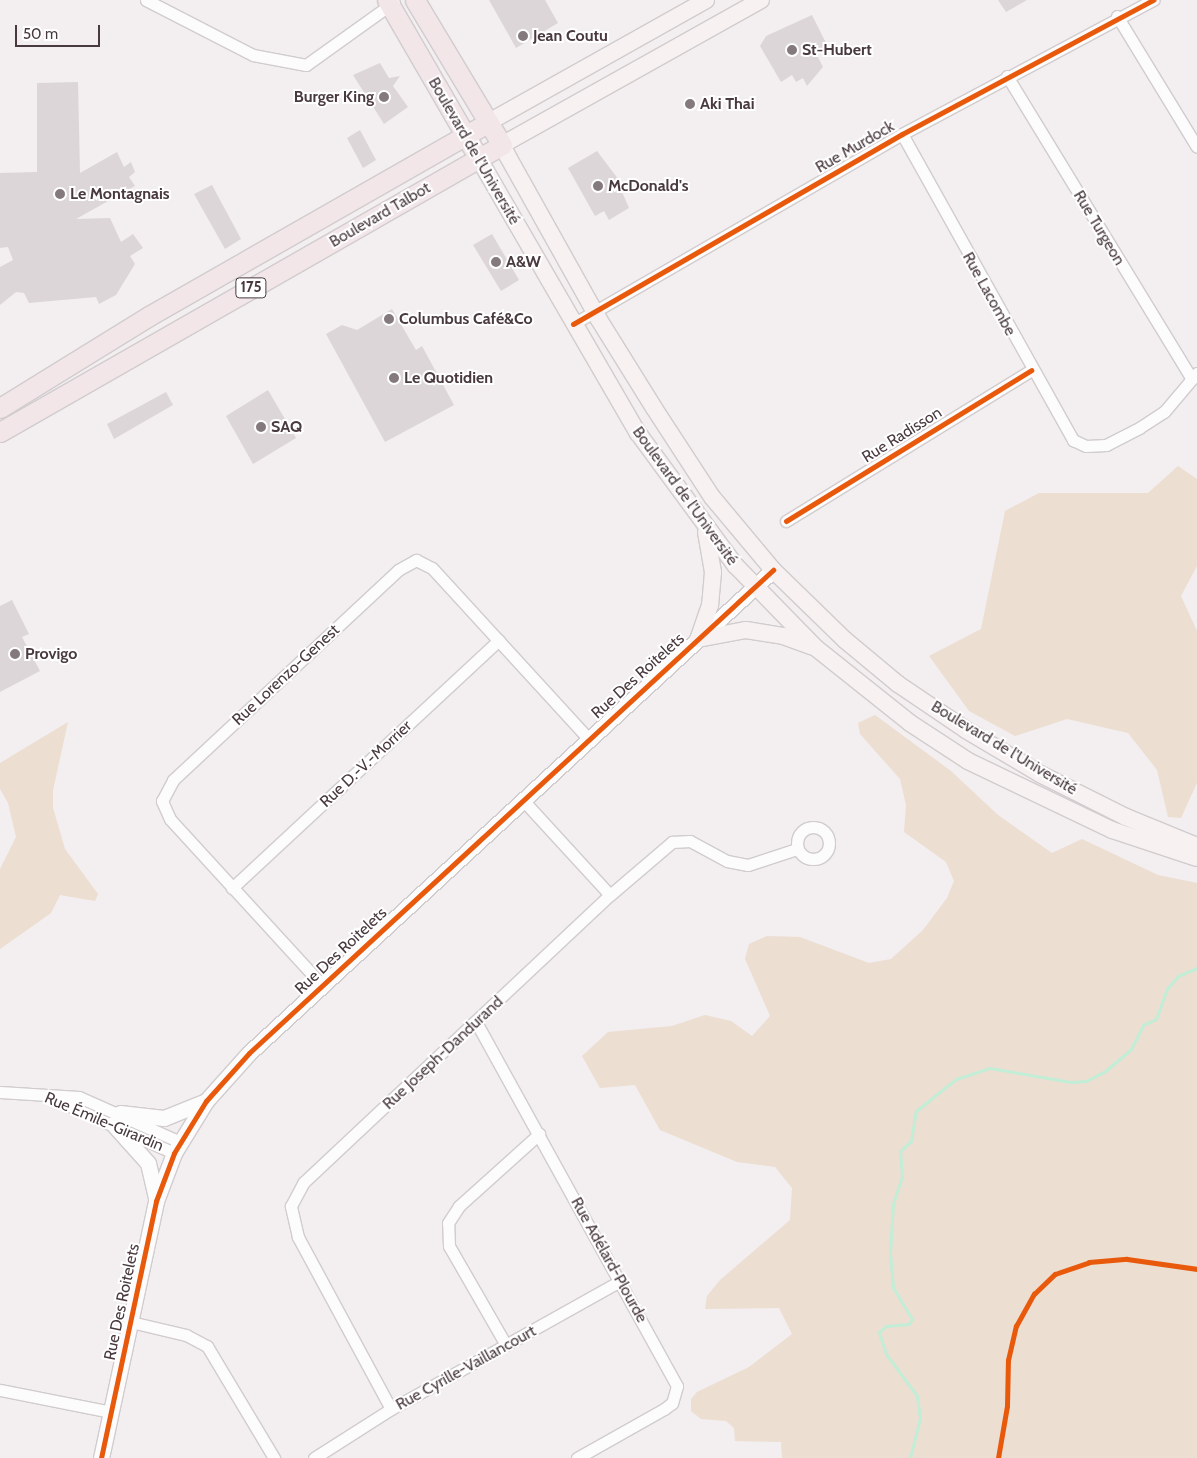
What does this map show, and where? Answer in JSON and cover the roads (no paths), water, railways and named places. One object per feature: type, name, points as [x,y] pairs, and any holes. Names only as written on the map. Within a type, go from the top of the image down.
[{"type":"main road","name":"Boulevard de l'Université","points":[[415,0],[489,122],[595,312],[712,497],[773,570],[845,640],[898,684],[966,730],[1040,774],[1126,817],[1197,846]]},
{"type":"main road","name":"Boulevard Talbot","points":[[0,408],[156,312],[706,0]]},
{"type":"main road","name":"Boulevard Talbot","points":[[0,432],[479,158],[761,0]]},
{"type":"main road","name":"Boulevard de l'Université","points":[[391,1],[573,324],[638,433],[706,530],[755,587],[816,648],[910,723],[968,761],[1112,830],[1197,858]]},
{"type":"main road","points":[[698,639],[710,605],[713,572],[706,530]]},
{"type":"main road","points":[[698,639],[746,630],[783,636],[816,648]]},
{"type":"street","points":[[146,0],[253,56],[306,65],[391,1]]},
{"type":"street","name":"Rue Murdock","points":[[573,324],[902,134],[1117,16],[1153,0]]},
{"type":"street","points":[[1117,16],[1197,147]]},
{"type":"street","name":"Rue Turgeon","points":[[1007,76],[1194,376]]},
{"type":"street","name":"Rue Lacombe","points":[[902,134],[1031,370],[1073,440],[1086,446],[1106,445],[1140,428],[1164,412],[1194,376]]},
{"type":"street","name":"Rue Radisson","points":[[786,521],[1031,370]]},
{"type":"street","name":"Rue Lorenzo-Genest","points":[[322,984],[232,888],[163,810],[165,790],[398,570],[407,563],[425,562],[588,738]]},
{"type":"street","name":"Rue Des Roitelets","points":[[101,1458],[156,1201],[177,1147],[206,1101],[249,1053],[322,984],[773,570]]},
{"type":"street","name":"Rue D.-V.-Morrier","points":[[232,888],[499,640]]},
{"type":"street","points":[[522,799],[610,895]]},
{"type":"street","name":"Rue Joseph-Dandurand","points":[[391,1409],[298,1237],[291,1206],[304,1182],[610,895],[664,848],[681,840],[726,861],[748,866],[798,849]]},
{"type":"street","name":"Rue Adélard-Plourde","points":[[476,1022],[675,1376],[676,1395],[664,1410],[577,1458]]},
{"type":"street","name":"Rue Émile-Girardin","points":[[0,1092],[34,1093],[117,1118],[177,1147]]},
{"type":"street","points":[[117,1118],[164,1118],[206,1101]]},
{"type":"street","points":[[117,1118],[148,1163],[156,1201]]},
{"type":"street","points":[[506,1345],[449,1246],[448,1224],[459,1206],[539,1134]]},
{"type":"street","name":"Rue Cyrille-Vaillancourt","points":[[314,1458],[391,1409],[620,1281]]},
{"type":"street","points":[[131,1322],[186,1335],[207,1346],[274,1458]]},
{"type":"street","points":[[0,1390],[111,1412]]},
{"type":"waterway","points":[[910,1458],[920,1418],[917,1396],[886,1354],[879,1332],[886,1326],[909,1324],[912,1319],[893,1287],[890,1254],[893,1204],[902,1177],[900,1151],[911,1141],[916,1111],[956,1079],[990,1068],[1071,1082],[1086,1081],[1104,1072],[1131,1049],[1143,1025],[1156,1019],[1167,989],[1178,976],[1197,968]]},
{"type":"place","name":"Jean Coutu","points":[[523,36]]},
{"type":"place","name":"St-Hubert","points":[[792,50]]},
{"type":"place","name":"Burger King","points":[[384,97]]},
{"type":"place","name":"Aki Thai","points":[[690,104]]},
{"type":"place","name":"McDonald's","points":[[598,186]]},
{"type":"place","name":"Le Montagnais","points":[[60,194]]},
{"type":"place","name":"A&W","points":[[496,262]]},
{"type":"place","name":"Columbus Café&Co","points":[[389,319]]},
{"type":"place","name":"Le Quotidien","points":[[394,378]]},
{"type":"place","name":"SAQ","points":[[261,427]]},
{"type":"place","name":"Provigo","points":[[15,654]]}]
